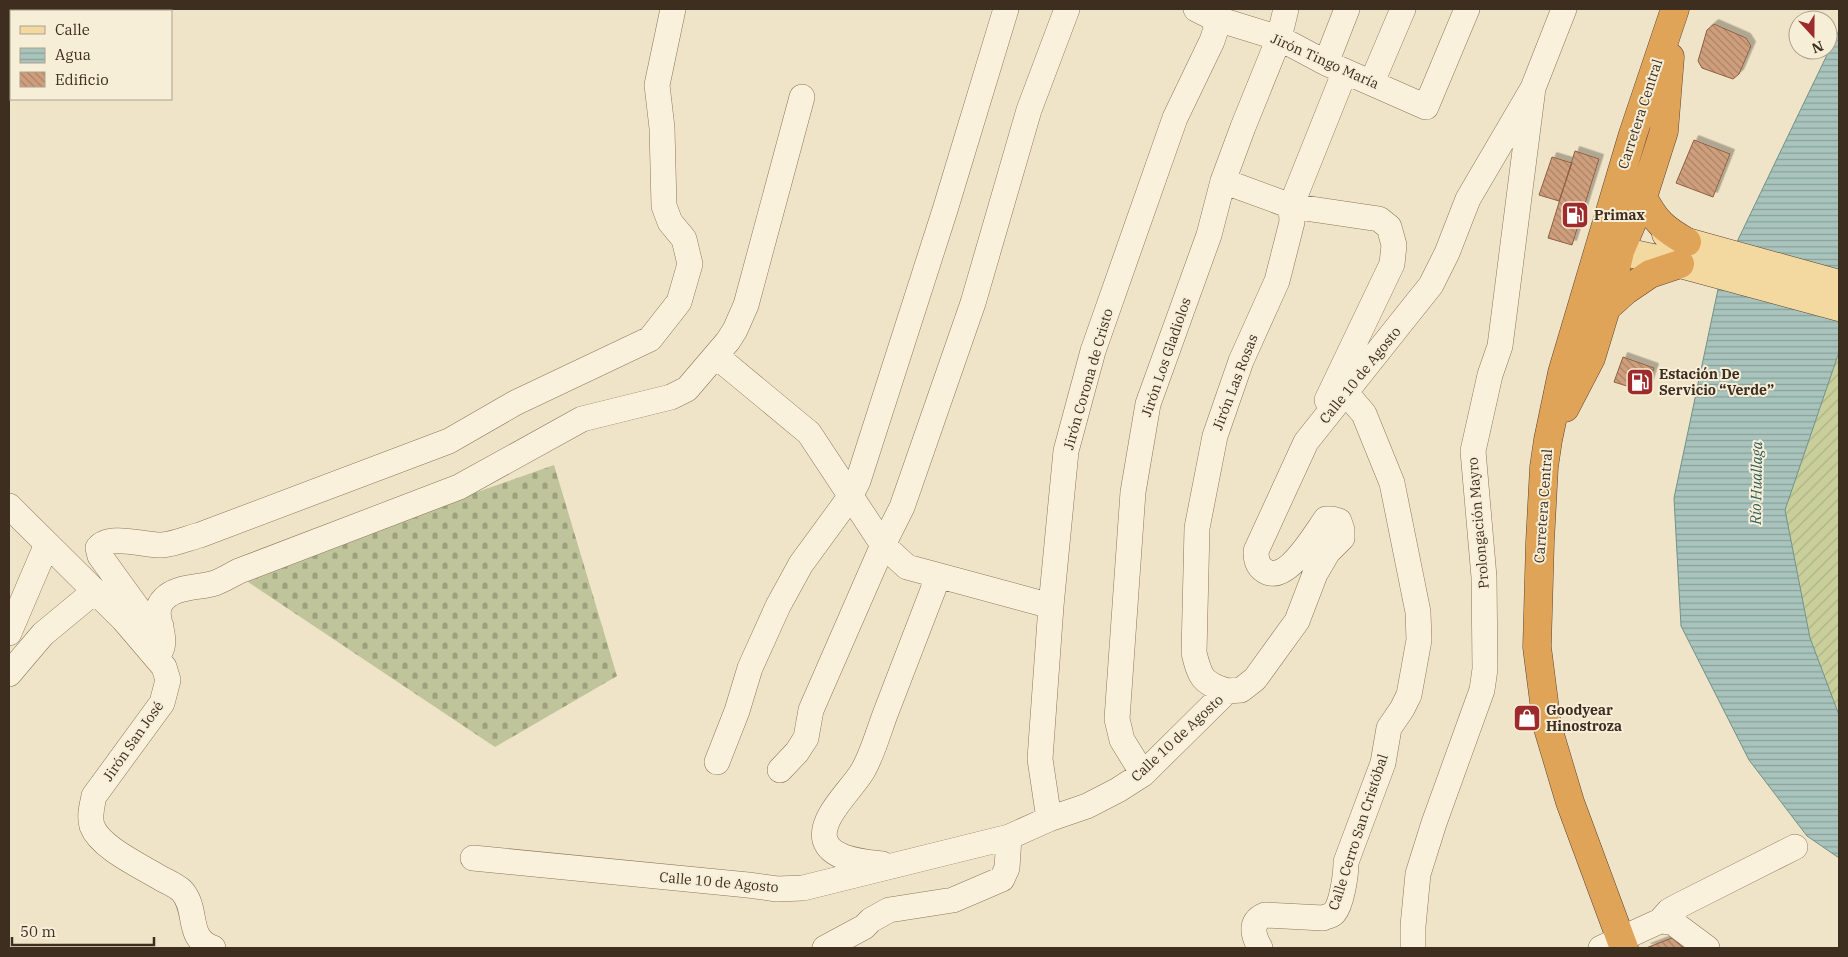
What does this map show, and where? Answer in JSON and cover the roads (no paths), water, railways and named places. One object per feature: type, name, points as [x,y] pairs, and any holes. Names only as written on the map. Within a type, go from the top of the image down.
[{"type":"highway","points":[[1548,440],[1591,358],[1620,251],[1643,197],[1664,132],[1674,9]]},
{"type":"highway","name":"Carretera Central","points":[[1615,946],[1547,725],[1537,647],[1544,467],[1562,374],[1633,134],[1674,9]]},
{"type":"highway","points":[[1605,310],[1626,291],[1650,274],[1692,255],[1664,229],[1643,197]]},
{"type":"main road","points":[[1839,284],[1692,255],[1620,251],[1605,229],[1632,221],[1692,255],[1839,307]]},
{"type":"street","points":[[161,626],[147,622],[100,556],[98,548],[101,544],[107,541],[118,541],[163,545],[200,535],[449,441],[515,403],[650,339],[680,302],[690,264],[684,239],[670,222],[664,206],[662,128],[657,85],[673,9]]},
{"type":"street","points":[[716,762],[737,711],[750,668],[778,606],[800,564],[850,497],[858,482],[945,210],[1006,9]]},
{"type":"street","points":[[780,770],[797,752],[806,738],[811,710],[883,545],[902,507],[973,303],[1029,110],[1067,9]]},
{"type":"street","name":"Jirón Los Gladiolos","points":[[1143,774],[1122,740],[1117,719],[1133,492],[1148,404],[1209,235],[1223,181],[1279,38],[1286,9]]},
{"type":"street","name":"Jirón Las Rosas","points":[[1227,691],[1212,686],[1199,674],[1194,653],[1197,528],[1215,436],[1241,361],[1277,281],[1292,222],[1291,206],[1335,67],[1347,9]]},
{"type":"street","points":[[1372,82],[1402,9]]},
{"type":"street","name":"Jirón Tingo María","points":[[1208,12],[1279,38],[1335,67],[1372,82],[1426,108],[1468,9]]},
{"type":"street","name":"Prolongación Mayro","points":[[1413,948],[1418,874],[1434,823],[1482,690],[1485,669],[1484,577],[1473,451],[1490,374],[1500,346],[1533,88],[1564,9]]},
{"type":"street","name":"Jirón Corona de Cristo","points":[[1049,820],[1040,759],[1051,606],[1066,451],[1090,360],[1176,118],[1212,42],[1216,29],[1208,12]]},
{"type":"street","name":"Calle 10 de Agosto","points":[[473,858],[777,889],[803,888],[889,865],[1009,837],[1087,806],[1143,774],[1227,691],[1242,690],[1255,679],[1297,621],[1315,574],[1328,552],[1342,538],[1339,521],[1326,519],[1285,571],[1269,573],[1263,570],[1256,561],[1256,551],[1306,442],[1431,285],[1447,253],[1468,199],[1533,88]]},
{"type":"street","points":[[156,656],[160,653],[164,644],[159,608],[161,601],[171,593],[216,582],[239,571],[459,487],[582,419],[604,412],[671,397],[687,389],[716,356],[735,330],[746,305],[802,97]]},
{"type":"street","points":[[1223,181],[1291,206],[1379,219],[1389,227],[1394,245],[1392,264],[1306,442]]},
{"type":"street","points":[[716,356],[809,433],[883,545],[907,567],[938,577],[1051,606]]},
{"type":"street","name":"Calle Cerro San Cristóbal","points":[[1260,948],[1253,928],[1258,918],[1265,915],[1323,918],[1332,915],[1337,909],[1346,873],[1346,862],[1383,762],[1389,728],[1402,709],[1408,695],[1419,640],[1418,612],[1392,483],[1364,414],[1346,393]]},
{"type":"street","name":"Jirón San José","points":[[9,506],[95,591],[164,666],[168,680],[162,703],[94,796],[90,812],[92,826],[100,838],[115,850],[180,890],[188,900],[198,939],[206,946],[213,948]]},
{"type":"street","points":[[9,633],[47,544]]},
{"type":"street","points":[[889,865],[861,861],[830,849],[825,839],[826,827],[833,809],[863,771],[938,577]]},
{"type":"street","points":[[9,674],[43,634],[95,591]]},
{"type":"street","points":[[825,948],[864,927],[871,920],[889,910],[953,900],[1002,879],[1007,868],[1009,837]]},
{"type":"street","points":[[1615,946],[1660,921],[1669,911],[1678,906],[1795,847]]},
{"type":"street","points":[[1660,921],[1672,922],[1707,948]]},
{"type":"water","name":"Río Huallaga","points":[[1839,30],[1839,352],[1785,510],[1810,638],[1839,715],[1839,858],[1807,836],[1749,760],[1681,626],[1674,498],[1721,275],[1825,60],[1838,60]]},
{"type":"place","name":"Primax","points":[[1575,215]]},
{"type":"place","name":"Estación De Servicio “Verde”","points":[[1640,382]]},
{"type":"place","name":"Goodyear Hinostroza","points":[[1527,718]]}]
